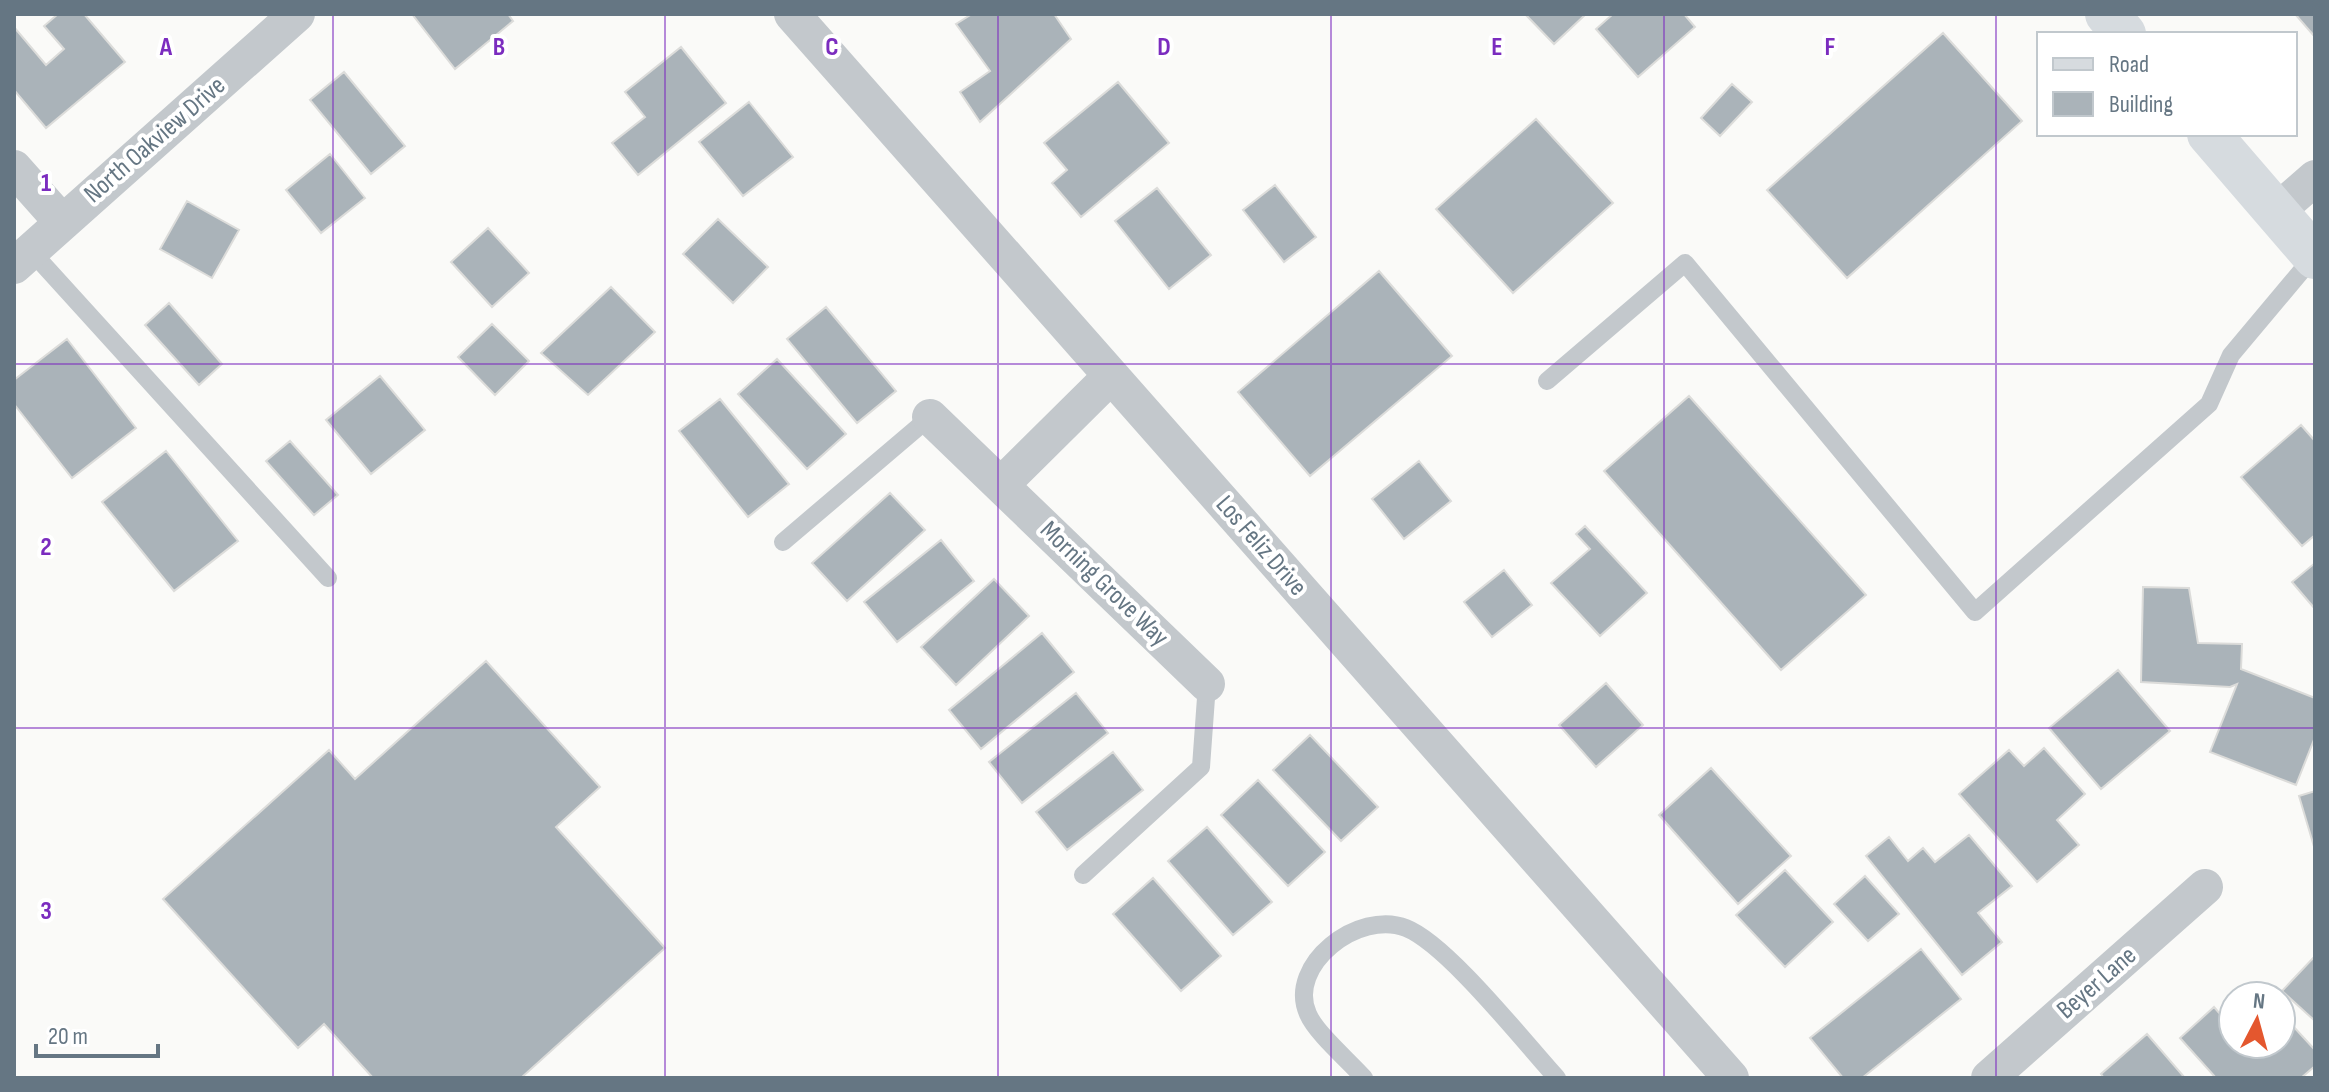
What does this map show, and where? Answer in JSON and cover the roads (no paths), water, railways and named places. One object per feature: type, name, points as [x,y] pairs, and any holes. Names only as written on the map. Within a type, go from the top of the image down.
[{"type":"main road","points":[[2107,14],[2122,32]]},
{"type":"main road","points":[[2211,136],[2314,256]]},
{"type":"street","name":"North Oakview Drive","points":[[23,258],[297,14]]},
{"type":"street","name":"Los Feliz Drive","points":[[792,14],[1731,1078]]},
{"type":"street","points":[[14,168],[62,222]]},
{"type":"street","points":[[2276,212],[2315,178]]},
{"type":"street","points":[[1001,485],[1111,376]]},
{"type":"street","name":"Morning Grove Way","points":[[930,417],[1207,684]]},
{"type":"street","name":"Beyer Lane","points":[[1989,1078],[2205,887]]},
{"type":"lane","points":[[1547,381],[1685,263],[1975,612],[2209,404],[2231,355],[2314,256]]},
{"type":"lane","points":[[23,258],[328,578]]},
{"type":"lane","points":[[783,542],[930,417]]},
{"type":"lane","points":[[1083,875],[1201,767],[1207,684]]},
{"type":"lane","points":[[1364,1078],[1308,1016],[1303,996],[1320,953],[1361,926],[1405,927],[1444,955],[1557,1078]]}]
